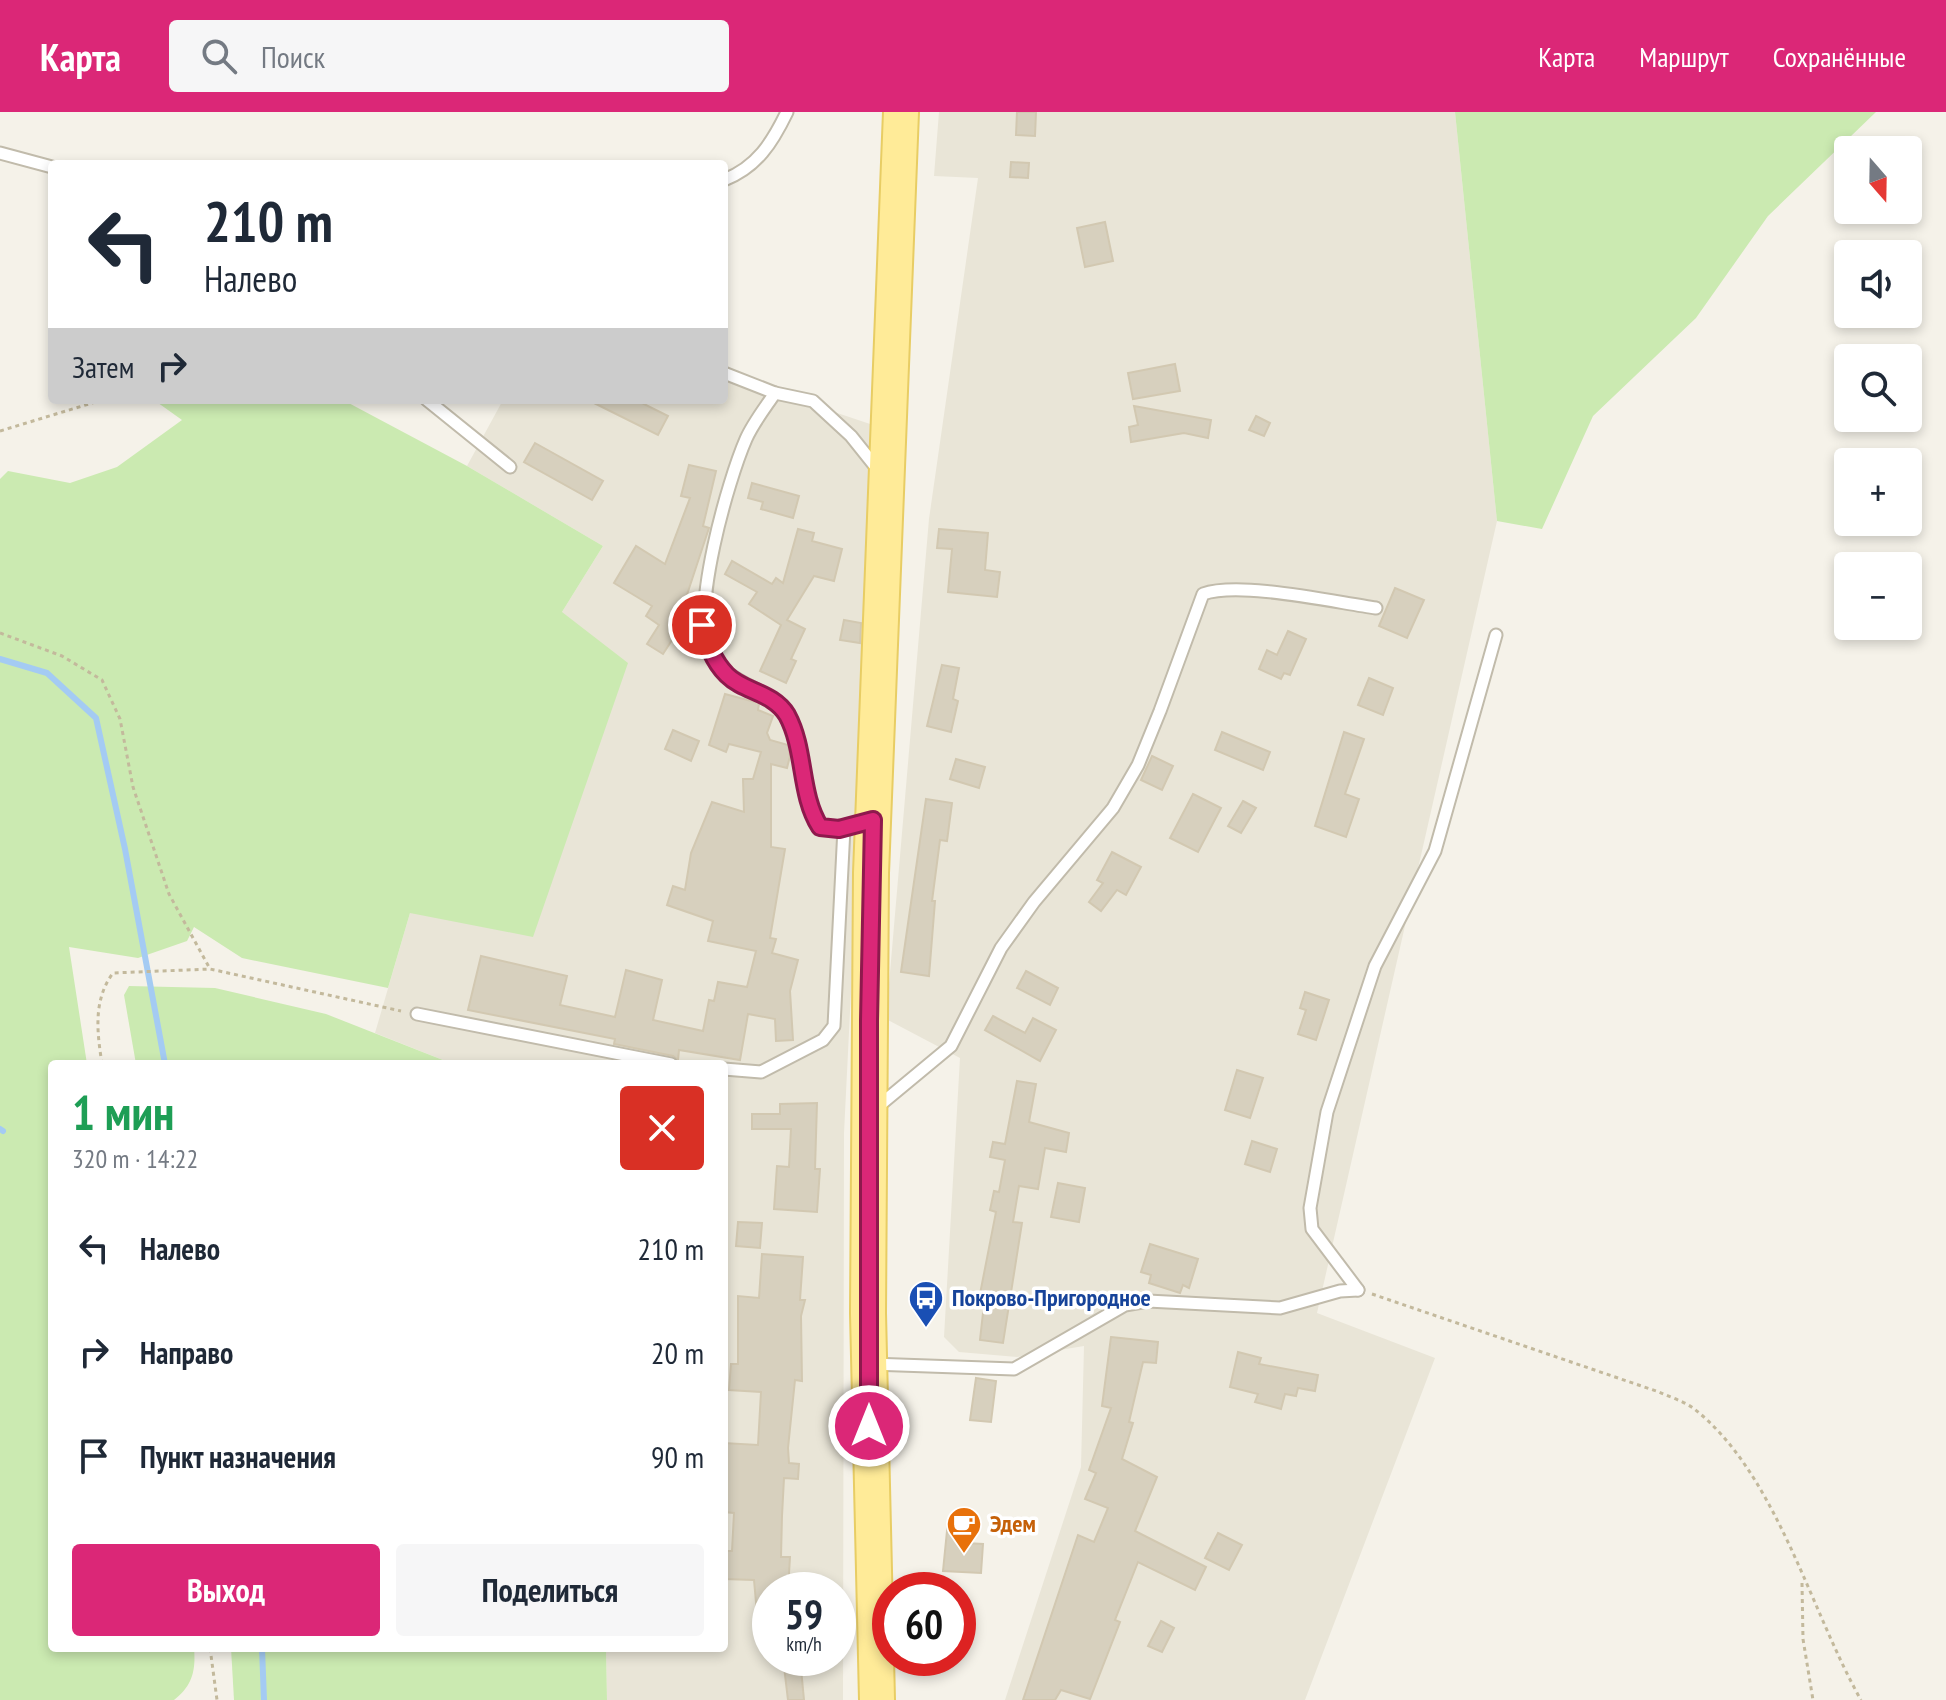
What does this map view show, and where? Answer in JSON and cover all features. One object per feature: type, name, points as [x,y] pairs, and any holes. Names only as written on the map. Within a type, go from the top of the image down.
[{"type":"main road","points":[[877,1700],[869,1457],[868,1115],[859,824],[887,481],[901,112]]},
{"type":"lane","points":[[728,179],[746,172],[773,141],[787,112]]},
{"type":"lane","points":[[0,153],[48,166]]},
{"type":"lane","points":[[728,375],[775,393],[813,401],[851,436],[887,481]]},
{"type":"lane","points":[[728,1069],[761,1072],[823,1040],[834,1026],[859,824],[820,827],[811,813],[799,743],[786,713],[774,700],[728,676],[709,651],[702,625],[704,595],[717,534],[746,439],[775,393]]},
{"type":"lane","points":[[432,404],[510,467]]},
{"type":"lane","points":[[868,1115],[951,1046],[1001,948],[1034,902],[1113,808],[1138,765],[1155,725],[1203,594],[1214,590],[1253,591],[1376,608]]},
{"type":"lane","points":[[1358,1290],[1312,1229],[1310,1208],[1327,1112],[1375,966],[1435,851],[1496,635]]},
{"type":"lane","points":[[417,1014],[651,1060]]},
{"type":"lane","points":[[868,1363],[1014,1369],[1125,1305],[1148,1301],[1280,1308],[1340,1291],[1358,1290]]},
{"type":"path","points":[[0,431],[89,404]]},
{"type":"path","points":[[0,633],[62,656],[102,680],[120,719],[133,787],[169,894],[210,969]]},
{"type":"path","points":[[101,1060],[97,1030],[101,989],[113,973],[210,969],[417,1014]]},
{"type":"path","points":[[1358,1290],[1659,1392],[1691,1406],[1730,1444],[1763,1493],[1861,1700]]},
{"type":"path","points":[[1802,1580],[1803,1639],[1813,1700]]},
{"type":"path","points":[[211,1652],[217,1700]]},
{"type":"shaded area","points":[[939,112],[1455,112],[1497,521],[1317,1313],[1435,1358],[1305,1700],[1005,1700],[1081,1467],[1084,1346],[1017,1357],[959,1352],[944,1337],[960,1058],[886,1019],[929,519],[978,178],[934,176]]},
{"type":"shaded area","points":[[728,376],[879,427],[844,1133],[843,1572],[752,1572],[752,1676],[843,1676],[843,1700],[607,1700],[606,1652],[728,1652],[728,1060],[443,1060],[375,1033],[410,913],[562,612],[603,546],[467,466],[501,404],[728,404]]},
{"type":"green space","points":[[1455,112],[1876,112],[1851,136],[1834,136],[1834,152],[1768,216],[1696,318],[1593,416],[1542,529],[1497,521]]},
{"type":"green space","points":[[160,404],[351,404],[467,466],[603,546],[562,612],[628,663],[533,937],[410,913],[388,988],[242,958],[194,927],[187,941],[138,958],[69,947],[86,1060],[48,1060],[48,1652],[194,1652],[194,1664],[189,1683],[174,1700],[0,1700],[0,479],[8,471],[70,483],[117,467],[182,420]]},
{"type":"green space","points":[[129,986],[215,988],[326,1014],[443,1060],[135,1060],[124,995]]},
{"type":"green space","points":[[231,1652],[606,1652],[607,1700],[234,1700]]},
{"type":"building","points":[[1017,112],[1036,112],[1035,136],[1016,135]]},
{"type":"building","points":[[1011,162],[1029,163],[1028,178],[1010,177]]},
{"type":"building","points":[[1105,222],[1113,261],[1085,267],[1077,228]]},
{"type":"building","points":[[1175,364],[1180,391],[1133,399],[1128,373]]},
{"type":"building","points":[[596,404],[644,404],[668,416],[658,435]]},
{"type":"building","points":[[1134,406],[1211,420],[1208,438],[1184,433],[1131,442],[1129,427],[1138,425]]},
{"type":"building","points":[[1256,416],[1270,423],[1264,436],[1249,430]]},
{"type":"building","points":[[535,443],[603,481],[592,500],[524,462]]},
{"type":"building","points":[[689,465],[716,471],[703,526],[709,528],[672,640],[663,654],[647,644],[659,625],[646,616],[652,606],[614,583],[636,546],[665,564],[690,498],[681,496]]},
{"type":"building","points":[[752,483],[799,496],[793,518],[761,509],[763,502],[748,498]]},
{"type":"building","points":[[798,529],[814,533],[812,541],[842,549],[834,581],[814,576],[787,620],[805,629],[791,659],[796,661],[786,683],[760,671],[781,625],[749,604],[757,592],[725,574],[732,561],[772,584],[776,578],[783,583]]},
{"type":"building","points":[[939,529],[988,533],[985,570],[1000,572],[997,597],[948,592],[952,549],[937,548]]},
{"type":"building","points":[[1395,588],[1424,600],[1407,638],[1379,626]]},
{"type":"building","points":[[844,620],[861,623],[860,643],[840,640]]},
{"type":"building","points":[[1288,631],[1306,639],[1290,675],[1284,673],[1281,679],[1259,669],[1267,650],[1277,655]]},
{"type":"building","points":[[942,665],[959,668],[953,699],[958,701],[951,732],[927,726]]},
{"type":"building","points":[[1369,678],[1393,688],[1383,715],[1358,705]]},
{"type":"building","points":[[725,694],[759,703],[758,710],[773,716],[767,733],[770,740],[788,745],[790,756],[787,768],[771,764],[771,847],[785,849],[770,938],[776,939],[772,953],[798,960],[790,991],[793,1040],[776,1041],[775,1019],[748,1014],[740,1060],[679,1050],[678,1060],[673,1056],[614,1044],[615,1039],[468,1010],[481,956],[567,976],[560,1005],[615,1017],[626,970],[662,980],[653,1020],[703,1031],[709,1000],[714,1001],[718,982],[747,987],[756,951],[708,941],[713,921],[667,905],[673,886],[685,890],[691,853],[712,802],[744,812],[743,779],[753,779],[761,752],[729,744],[726,752],[709,745]]},
{"type":"building","points":[[673,730],[699,741],[691,761],[665,749]]},
{"type":"building","points":[[1222,732],[1270,752],[1263,770],[1215,750]]},
{"type":"building","points":[[1344,732],[1364,739],[1345,794],[1359,799],[1346,837],[1315,826]]},
{"type":"building","points":[[1152,756],[1173,766],[1162,790],[1141,780]]},
{"type":"building","points":[[956,759],[985,767],[979,788],[950,779]]},
{"type":"building","points":[[1193,794],[1221,808],[1198,852],[1170,838]]},
{"type":"building","points":[[926,799],[952,803],[947,841],[940,840],[932,901],[935,901],[929,976],[901,972]]},
{"type":"building","points":[[1243,801],[1256,808],[1241,833],[1228,826]]},
{"type":"building","points":[[1112,852],[1141,867],[1126,895],[1117,890],[1101,911],[1089,902],[1103,883],[1097,880]]},
{"type":"building","points":[[1026,971],[1058,988],[1050,1005],[1017,988]]},
{"type":"building","points":[[1305,992],[1329,1000],[1316,1040],[1298,1034],[1306,1010],[1300,1008]]},
{"type":"building","points":[[993,1016],[1025,1033],[1033,1018],[1056,1030],[1040,1061],[985,1030]]},
{"type":"building","points":[[1237,1070],[1263,1078],[1250,1118],[1225,1110]]},
{"type":"building","points":[[1017,1081],[1036,1084],[1029,1122],[1069,1133],[1066,1152],[1045,1148],[1038,1189],[1019,1186],[1013,1222],[1022,1223],[1003,1343],[980,1340],[985,1295],[980,1294],[996,1212],[990,1210],[994,1191],[999,1192],[1005,1160],[990,1157],[993,1142],[1005,1144]]},
{"type":"building","points":[[817,1103],[815,1169],[820,1169],[817,1212],[774,1209],[777,1166],[789,1167],[791,1129],[752,1129],[752,1114],[780,1114],[780,1104]]},
{"type":"building","points":[[1252,1141],[1277,1149],[1270,1172],[1245,1164]]},
{"type":"building","points":[[1058,1183],[1085,1188],[1079,1222],[1051,1217]]},
{"type":"building","points":[[738,1222],[762,1223],[760,1248],[736,1246]]},
{"type":"building","points":[[1150,1244],[1198,1259],[1189,1288],[1183,1285],[1180,1293],[1149,1283],[1151,1275],[1141,1272]]},
{"type":"building","points":[[762,1254],[803,1257],[800,1300],[805,1300],[801,1316],[802,1381],[795,1380],[788,1448],[789,1463],[799,1464],[798,1479],[784,1478],[781,1557],[790,1557],[789,1572],[752,1572],[752,1580],[728,1579],[728,1551],[732,1551],[734,1513],[728,1512],[728,1443],[758,1445],[761,1392],[729,1390],[731,1364],[738,1364],[738,1296],[759,1298]]},
{"type":"building","points":[[1111,1337],[1158,1342],[1156,1363],[1143,1362],[1129,1422],[1133,1423],[1122,1459],[1157,1477],[1135,1531],[1206,1567],[1195,1590],[1138,1562],[1115,1620],[1120,1622],[1090,1699],[1061,1690],[1055,1700],[1023,1700],[1078,1535],[1094,1542],[1108,1508],[1085,1499],[1096,1473],[1089,1470],[1111,1408],[1102,1406]]},
{"type":"building","points":[[1238,1352],[1261,1358],[1259,1364],[1318,1375],[1315,1391],[1298,1388],[1296,1396],[1285,1394],[1281,1409],[1255,1402],[1258,1394],[1230,1387]]},
{"type":"building","points":[[976,1378],[996,1381],[991,1422],[970,1420]]},
{"type":"building","points":[[948,1521],[966,1522],[965,1543],[983,1544],[981,1573],[943,1571]]},
{"type":"building","points":[[1218,1533],[1242,1545],[1229,1570],[1205,1558]]},
{"type":"building","points":[[1161,1621],[1174,1628],[1162,1652],[1148,1646]]},
{"type":"building","points":[[785,1676],[802,1676],[804,1700],[788,1700]]},
{"type":"waterway","points":[[0,659],[47,673],[96,718],[125,849],[164,1060]]},
{"type":"waterway","points":[[262,1652],[264,1700]]},
{"type":"place","name":"Покрово-Пригородное","points":[[926,1329]]},
{"type":"place","name":"Эдем","points":[[964,1555]]},
{"type":"route","points":[[702,625],[709,651],[728,676],[774,700],[786,713],[799,743],[811,813],[820,827],[839,829],[873,820],[869,1021],[869,1426]]}]
